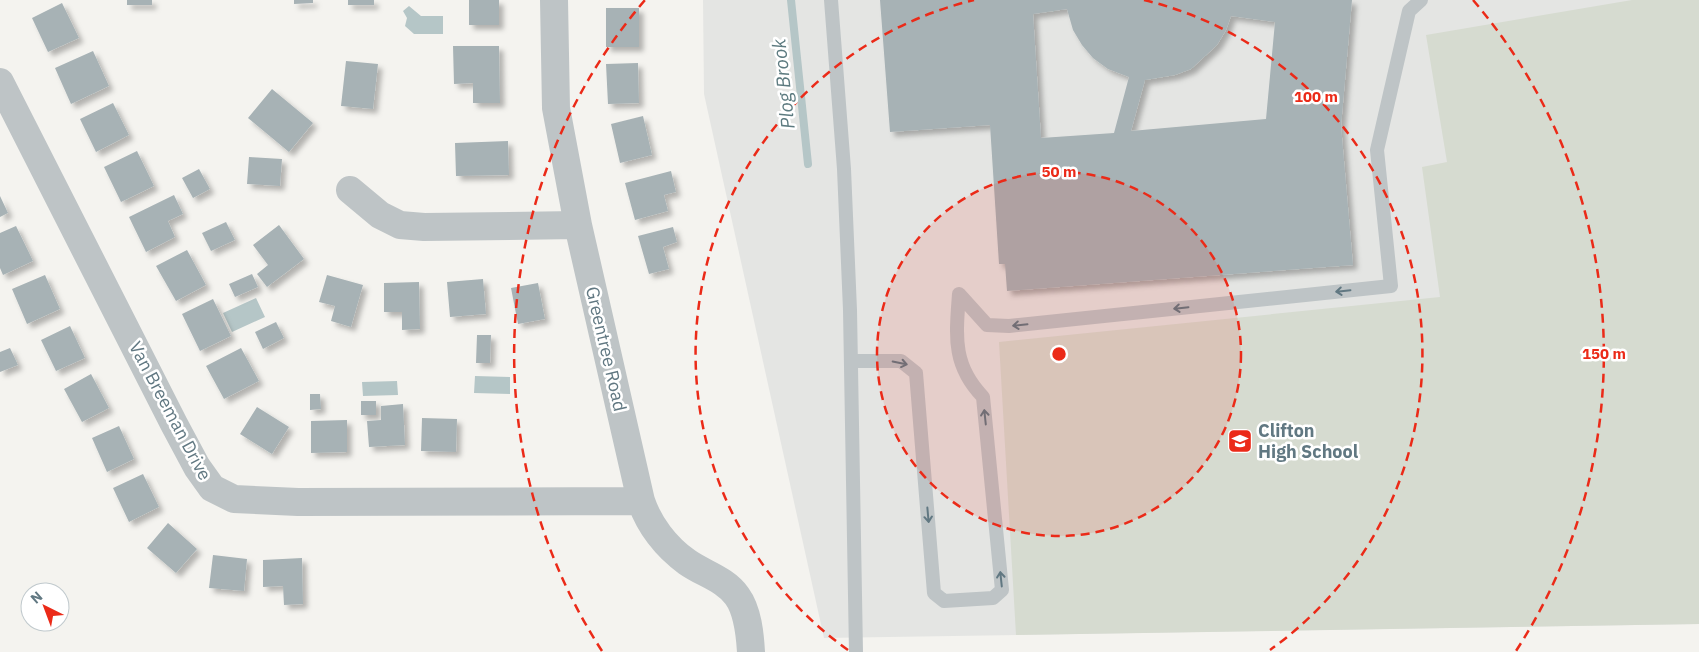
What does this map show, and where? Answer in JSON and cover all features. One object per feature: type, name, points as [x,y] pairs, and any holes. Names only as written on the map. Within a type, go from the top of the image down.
[{"type":"street","name":"Greentree Road","points":[[554,0],[556,108],[578,225],[641,501],[648,520],[674,551],[687,562],[726,584],[738,598],[748,626],[751,652]]},
{"type":"street","name":"Van Breeman Drive","points":[[0,82],[174,424],[197,467],[212,488],[234,499],[298,502],[641,501]]},
{"type":"street","points":[[350,190],[380,215],[400,225],[424,227],[578,225]]},
{"type":"lane","points":[[831,0],[844,169],[851,361],[856,652]]},
{"type":"lane","points":[[851,361],[901,361],[916,373],[934,593],[944,601],[993,598],[1002,590],[983,397],[975,389],[959,359],[956,340],[959,294],[987,325],[1009,326],[1391,286],[1377,150],[1409,11],[1421,0]]},
{"type":"shaded area","name":"Clifton High School","points":[[703,0],[1697,0],[1699,23],[1699,624],[824,638],[704,94]]},
{"type":"shaded area","points":[[1632,0],[1699,0],[1699,624],[1016,635],[999,342],[1440,297],[1422,167],[1447,162],[1426,35]]},
{"type":"shaded area","points":[[409,6],[421,16],[443,16],[443,34],[414,34],[405,26],[407,18],[403,11]]},
{"type":"shaded area","points":[[256,298],[265,317],[232,332],[223,313]]},
{"type":"shaded area","points":[[475,376],[510,377],[510,394],[474,393]]},
{"type":"shaded area","points":[[397,381],[398,395],[363,396],[362,382]]},
{"type":"building","points":[[127,0],[152,0],[152,5],[127,5]]},
{"type":"building","points":[[294,0],[313,0],[313,3],[294,4]]},
{"type":"building","points":[[348,0],[374,0],[374,5],[348,5]]},
{"type":"building","points":[[469,0],[499,0],[499,25],[469,25]]},
{"type":"building","points":[[880,0],[1352,0],[1341,126],[1353,265],[1007,291],[1005,264],[999,264],[990,125],[890,132]],"holes":[[[1067,9],[1073,30],[1093,58],[1108,69],[1129,77],[1114,133],[1041,138],[1033,14]],[[1231,16],[1275,22],[1266,119],[1131,131],[1145,80],[1175,75],[1191,69],[1217,45],[1226,30]]]},
{"type":"building","points":[[62,3],[79,38],[48,52],[32,18]]},
{"type":"building","points":[[606,8],[639,8],[639,47],[606,47]]},
{"type":"building","points":[[453,46],[499,46],[500,103],[473,103],[473,83],[454,84]]},
{"type":"building","points":[[93,51],[109,86],[71,104],[55,68]]},
{"type":"building","points":[[346,61],[378,64],[373,109],[341,106]]},
{"type":"building","points":[[638,63],[639,103],[608,104],[606,64]]},
{"type":"building","points":[[272,89],[313,123],[289,152],[248,118]]},
{"type":"building","points":[[113,103],[129,135],[96,152],[80,119]]},
{"type":"building","points":[[643,116],[652,155],[620,163],[611,124]]},
{"type":"building","points":[[508,141],[509,175],[456,176],[455,143]]},
{"type":"building","points":[[137,151],[154,186],[121,202],[104,167]]},
{"type":"building","points":[[249,157],[282,159],[280,186],[247,184]]},
{"type":"building","points":[[199,169],[210,189],[193,198],[182,178]]},
{"type":"building","points":[[671,171],[676,192],[664,195],[668,211],[635,220],[625,183]]},
{"type":"building","points":[[174,195],[183,214],[168,221],[175,237],[146,252],[129,217]]},
{"type":"building","points":[[0,196],[8,213],[0,217]]},
{"type":"building","points":[[226,222],[235,240],[211,251],[202,233]]},
{"type":"building","points":[[279,225],[304,259],[267,287],[257,274],[268,265],[253,245]]},
{"type":"building","points":[[16,226],[33,261],[3,275],[0,268],[0,233]]},
{"type":"building","points":[[673,227],[677,242],[663,247],[669,269],[649,274],[638,236]]},
{"type":"building","points":[[187,250],[206,285],[176,301],[156,266]]},
{"type":"building","points":[[252,274],[258,287],[235,297],[229,284]]},
{"type":"building","points":[[45,275],[60,309],[27,324],[12,289]]},
{"type":"building","points":[[327,275],[363,285],[351,327],[331,321],[335,306],[319,302]]},
{"type":"building","points":[[483,279],[486,314],[450,317],[447,282]]},
{"type":"building","points":[[419,282],[420,329],[402,330],[402,312],[384,312],[384,283]]},
{"type":"building","points":[[538,283],[545,319],[518,324],[511,288]]},
{"type":"building","points":[[213,299],[231,336],[200,351],[182,314]]},
{"type":"building","points":[[276,322],[284,338],[263,349],[255,332]]},
{"type":"building","points":[[70,326],[85,358],[56,371],[41,340]]},
{"type":"building","points":[[477,335],[491,335],[490,363],[476,363]]},
{"type":"building","points":[[10,348],[18,365],[0,372],[0,352]]},
{"type":"building","points":[[241,348],[259,381],[224,399],[206,366]]},
{"type":"building","points":[[91,374],[109,408],[82,422],[64,389]]},
{"type":"building","points":[[310,394],[320,394],[321,409],[310,410]]},
{"type":"building","points":[[361,401],[376,401],[376,415],[361,415]]},
{"type":"building","points":[[403,404],[405,445],[369,447],[367,421],[381,420],[381,406]]},
{"type":"building","points":[[257,407],[289,427],[272,454],[240,434]]},
{"type":"building","points":[[422,418],[457,419],[456,452],[421,451]]},
{"type":"building","points":[[347,420],[347,452],[311,453],[311,421]]},
{"type":"building","points":[[119,426],[134,459],[107,472],[92,438]]},
{"type":"building","points":[[143,474],[159,507],[129,522],[113,488]]},
{"type":"building","points":[[168,523],[197,549],[176,573],[147,548]]},
{"type":"building","points":[[213,555],[247,559],[244,591],[209,588]]},
{"type":"building","points":[[302,558],[303,604],[284,605],[283,586],[263,587],[263,560]]},
{"type":"waterway","name":"Plog Brook","points":[[791,0],[808,164]]},
{"type":"place","name":"Clifton High School","points":[[1240,441]]}]
